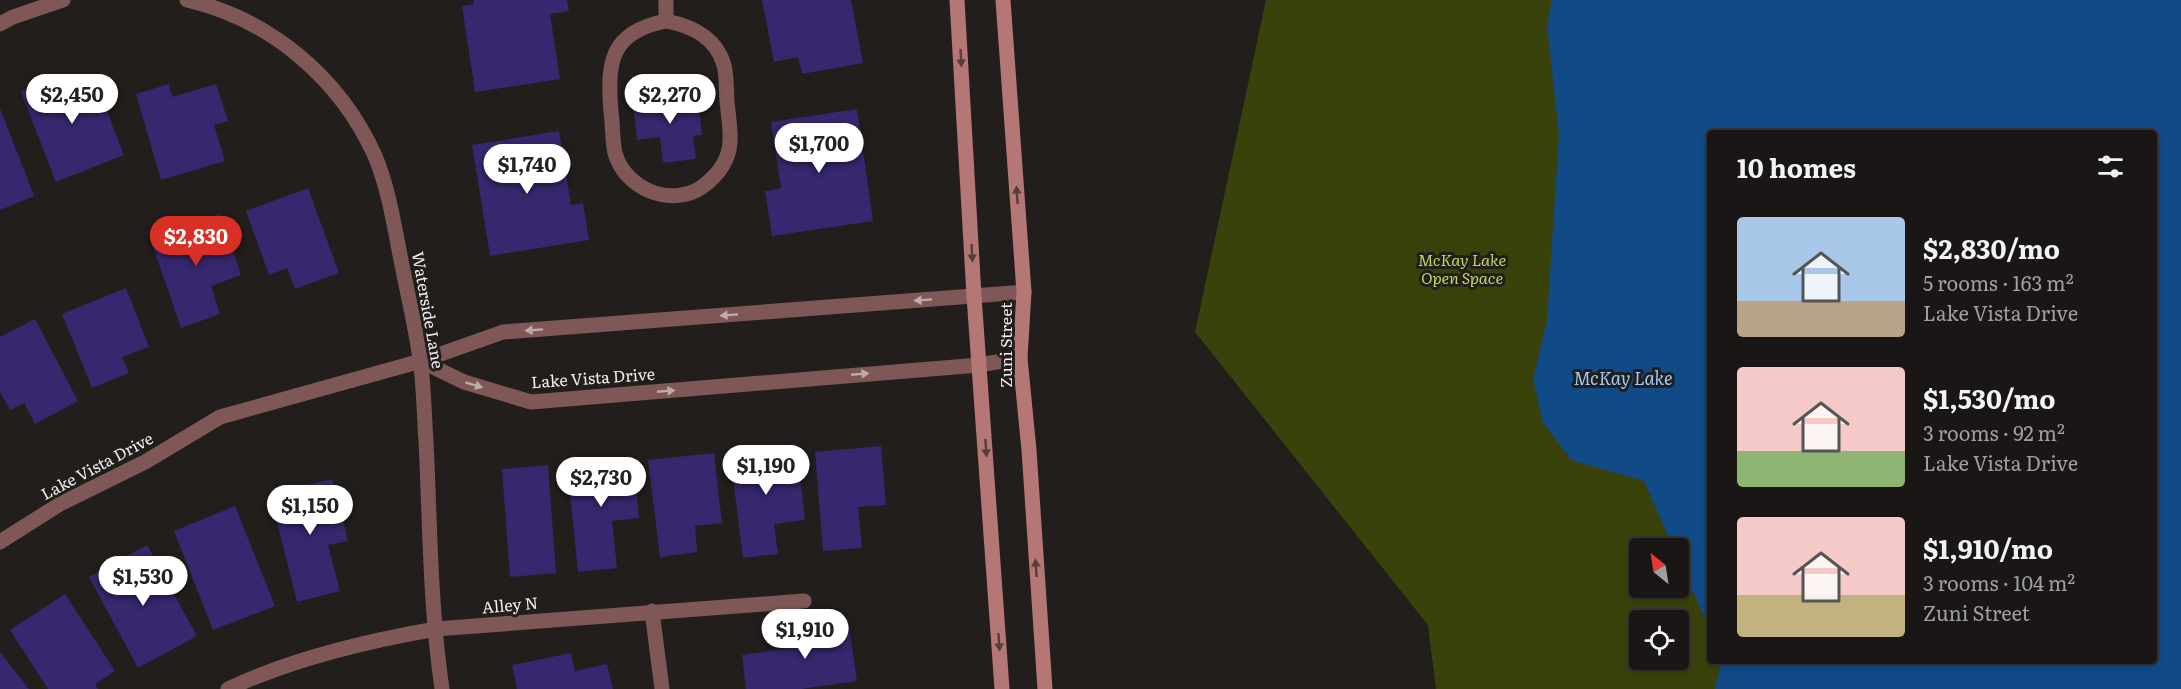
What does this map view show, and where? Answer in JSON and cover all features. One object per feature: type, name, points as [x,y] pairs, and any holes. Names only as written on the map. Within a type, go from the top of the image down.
[{"type":"main road","name":"Zuni Street","points":[[957,0],[974,296],[1002,689]]},
{"type":"main road","name":"Zuni Street","points":[[1003,0],[1023,292],[1020,358],[1029,450],[1045,689]]},
{"type":"street","points":[[0,24],[13,17],[63,0]]},
{"type":"street","name":"Waterside Lane","points":[[187,0],[225,6],[293,50],[328,83],[356,120],[375,158],[390,203],[421,361],[436,629],[442,689]]},
{"type":"street","points":[[666,0],[666,21]]},
{"type":"street","points":[[666,21],[686,24],[702,34],[716,48],[724,65],[730,143],[725,163],[713,179],[697,191],[677,196],[657,195],[638,186],[624,172],[615,153],[609,85],[610,66],[618,48],[630,34],[647,25],[666,21]]},
{"type":"street","points":[[421,361],[503,332],[1023,292]]},
{"type":"street","name":"Lake Vista Drive","points":[[0,542],[60,504],[145,462],[220,417],[421,361],[464,382],[531,402],[979,365],[1020,358]]},
{"type":"street","name":"Alley N","points":[[228,689],[303,660],[391,637],[436,629],[804,601]]},
{"type":"street","points":[[652,611],[662,689]]},
{"type":"green space","name":"McKay Lake Open Space","points":[[1266,0],[2181,0],[2181,689],[1436,689],[1428,625],[1195,332]]},
{"type":"water","name":"McKay Lake","points":[[1552,0],[2181,0],[2181,689],[1715,689],[1721,664],[2157,664],[2157,130],[1707,130],[1707,623],[1689,582],[1689,538],[1669,538],[1644,481],[1571,460],[1543,422],[1533,379],[1547,321],[1559,135],[1547,25]]},
{"type":"building","points":[[473,0],[567,0],[569,11],[550,14],[560,79],[475,92],[462,6],[474,4]]},
{"type":"building","points":[[762,0],[851,0],[863,63],[802,74],[798,57],[774,62]]},
{"type":"building","points":[[92,73],[124,155],[56,182],[21,92],[61,76],[64,84]]},
{"type":"building","points":[[169,84],[172,97],[216,84],[228,121],[214,125],[225,161],[161,180],[136,94]]},
{"type":"building","points":[[698,94],[702,135],[693,136],[696,159],[663,163],[660,137],[637,140],[633,102]]},
{"type":"building","points":[[0,108],[34,196],[0,210]]},
{"type":"building","points":[[857,109],[873,221],[772,236],[765,191],[781,188],[771,122]]},
{"type":"building","points":[[559,131],[571,205],[583,203],[589,240],[490,256],[472,145]]},
{"type":"building","points":[[308,188],[339,273],[295,289],[287,268],[269,275],[246,211]]},
{"type":"building","points":[[220,214],[241,275],[211,286],[220,314],[181,328],[150,238]]},
{"type":"building","points":[[126,288],[149,347],[122,357],[129,373],[92,388],[62,314]]},
{"type":"building","points":[[35,319],[78,401],[35,424],[24,403],[10,410],[0,392],[0,337]]},
{"type":"building","points":[[796,444],[805,520],[774,524],[778,554],[743,558],[730,455]]},
{"type":"building","points":[[881,446],[886,505],[858,507],[862,548],[823,551],[815,452]]},
{"type":"building","points":[[714,453],[722,523],[695,526],[697,552],[660,557],[648,460]]},
{"type":"building","points":[[633,457],[639,518],[612,521],[617,568],[578,572],[567,464]]},
{"type":"building","points":[[548,465],[556,573],[510,577],[502,469]]},
{"type":"building","points":[[332,479],[348,541],[328,545],[340,591],[297,602],[270,494]]},
{"type":"building","points":[[235,506],[275,606],[213,630],[174,531]]},
{"type":"building","points":[[147,545],[197,636],[138,668],[89,577]]},
{"type":"building","points":[[65,594],[115,671],[95,684],[98,689],[48,689],[10,630]]},
{"type":"building","points":[[848,619],[857,681],[801,689],[746,689],[742,655],[795,647],[792,627]]},
{"type":"building","points":[[0,652],[29,689],[0,689]]},
{"type":"building","points":[[571,653],[575,671],[607,664],[613,689],[517,689],[512,665]]}]
